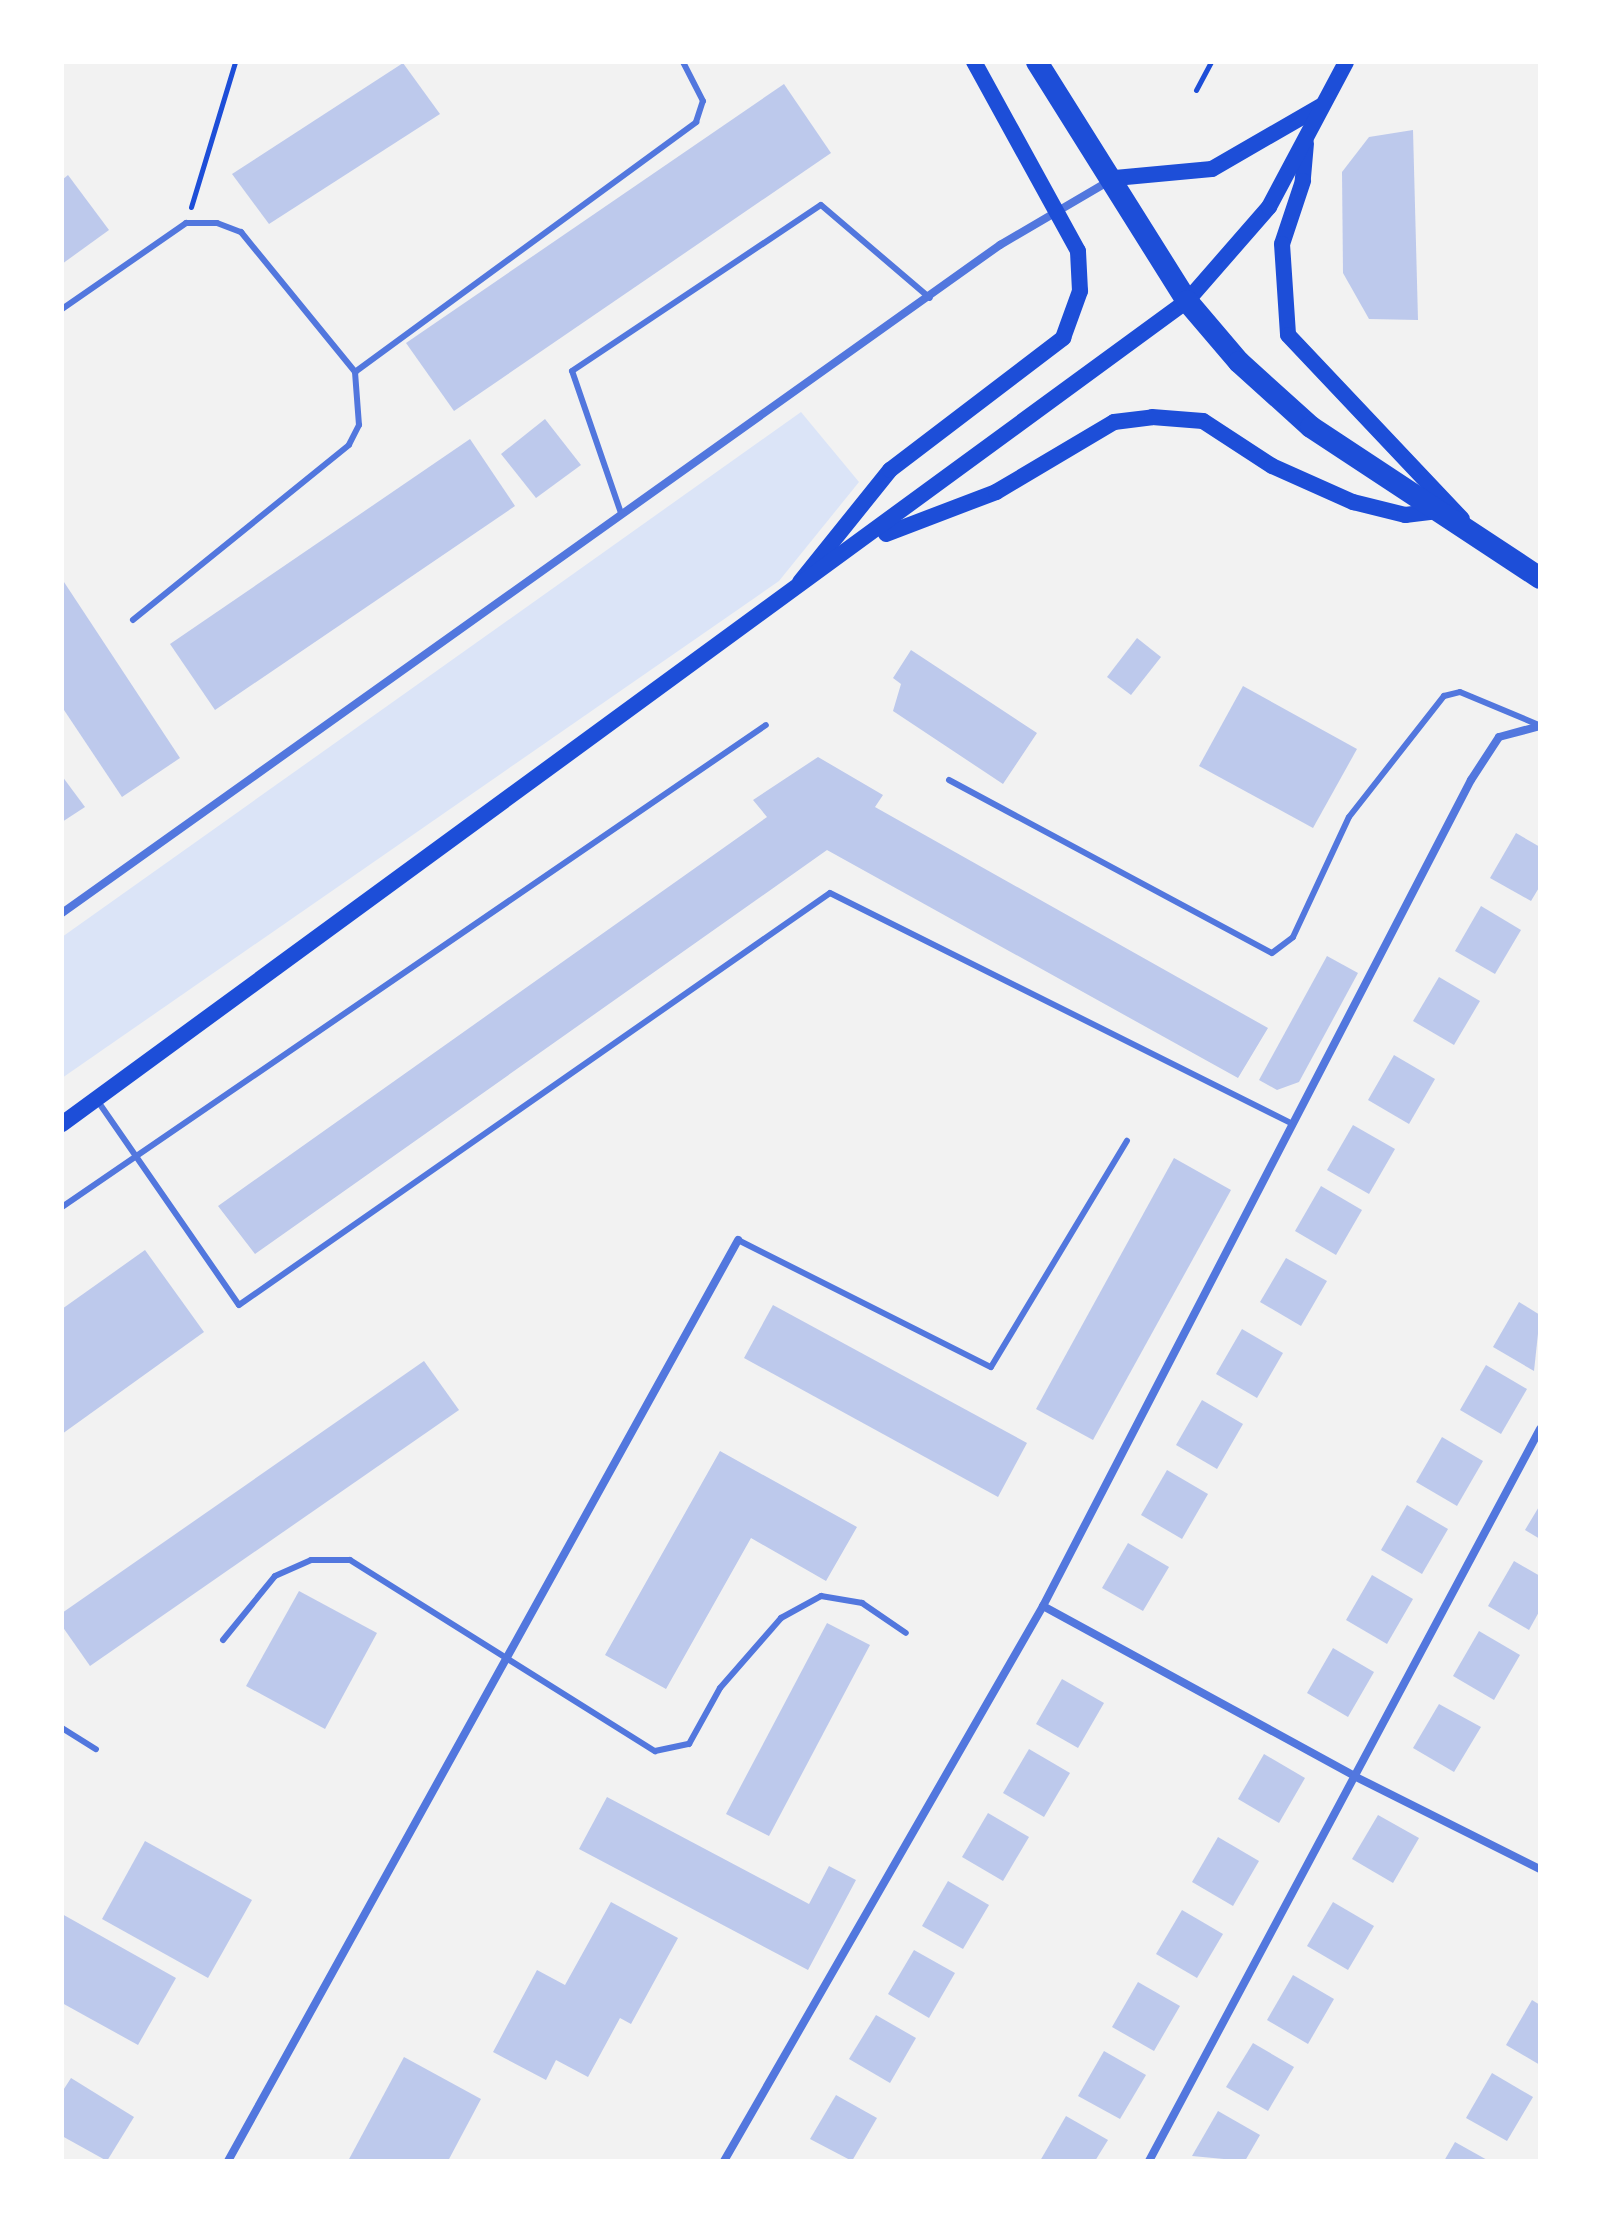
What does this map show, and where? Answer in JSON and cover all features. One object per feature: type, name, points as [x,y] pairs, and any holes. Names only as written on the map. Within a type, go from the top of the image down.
[{"type":"highway","points":[[1037,62],[1115,178],[1187,301],[1311,427],[1540,578]]},
{"type":"main road","points":[[790,596],[890,470],[1063,338],[1080,291],[1078,264],[1057,208],[974,62]]},
{"type":"main road","points":[[62,1124],[866,541],[1187,301],[1269,207],[1346,62]]},
{"type":"main road","points":[[1115,178],[1212,169],[1323,105]]},
{"type":"main road","points":[[1306,138],[1303,181],[1282,244],[1288,335],[1478,537]]},
{"type":"main road","points":[[866,541],[996,492],[1114,422],[1152,417],[1203,421],[1272,466],[1353,502],[1405,515],[1436,511]]},
{"type":"street","points":[[62,913],[621,513],[1057,208],[1115,178]]},
{"type":"street","points":[[724,2161],[1043,1606],[1289,1122],[1471,780],[1499,737],[1540,726]]},
{"type":"street","points":[[228,2161],[738,1240]]},
{"type":"street","points":[[1149,2161],[1540,1429]]},
{"type":"street","points":[[1043,1606],[1356,1777],[1540,1869]]},
{"type":"lane","points":[[355,372],[696,122],[703,101],[683,62]]},
{"type":"lane","points":[[621,513],[572,371],[821,205],[930,298]]},
{"type":"lane","points":[[62,309],[186,223],[241,232],[355,372],[359,425],[349,445],[133,620]]},
{"type":"lane","points":[[949,780],[1272,953],[1293,937],[1349,817],[1444,696],[1460,692],[1540,726]]},
{"type":"lane","points":[[62,1207],[766,725]]},
{"type":"lane","points":[[97,1100],[239,1305],[830,893],[1289,1122]]},
{"type":"lane","points":[[738,1240],[991,1367],[1127,1141]]},
{"type":"lane","points":[[223,1640],[275,1576],[311,1560],[350,1560],[509,1654],[655,1751],[689,1744],[720,1688],[781,1618],[821,1596],[862,1603],[906,1633]]},
{"type":"lane","points":[[62,1728],[96,1749]]},
{"type":"path","points":[[186,223],[235,62]]},
{"type":"path","points":[[1196,90],[1211,62]]},
{"type":"shaded area","points":[[801,412],[859,482],[779,581],[62,1078],[62,937]]},
{"type":"building","points":[[403,63],[440,114],[269,224],[232,174]]},
{"type":"building","points":[[784,84],[831,153],[454,411],[406,343]]},
{"type":"building","points":[[1413,130],[1418,320],[1369,319],[1343,273],[1342,172],[1369,137]]},
{"type":"building","points":[[68,175],[109,230],[62,264],[62,180]]},
{"type":"building","points":[[545,419],[581,465],[536,498],[501,454]]},
{"type":"building","points":[[470,439],[515,506],[215,710],[170,644]]},
{"type":"building","points":[[62,579],[180,758],[122,797],[62,707]]},
{"type":"building","points":[[1137,638],[1161,657],[1131,695],[1107,677]]},
{"type":"building","points":[[911,650],[1037,733],[1003,784],[893,711],[901,684],[893,678]]},
{"type":"building","points":[[1243,686],[1357,749],[1313,828],[1199,766]]},
{"type":"building","points":[[818,757],[883,795],[875,807],[1268,1028],[1238,1078],[827,850],[255,1254],[218,1206],[767,817],[753,800]]},
{"type":"building","points":[[62,776],[85,807],[62,822]]},
{"type":"building","points":[[1516,833],[1540,847],[1540,886],[1531,901],[1490,878]]},
{"type":"building","points":[[1481,906],[1521,930],[1495,974],[1455,951]]},
{"type":"building","points":[[1327,956],[1358,973],[1299,1082],[1277,1090],[1259,1080]]},
{"type":"building","points":[[1439,977],[1480,1001],[1454,1045],[1413,1021]]},
{"type":"building","points":[[1394,1055],[1435,1079],[1409,1124],[1368,1100]]},
{"type":"building","points":[[1353,1125],[1395,1149],[1369,1194],[1327,1170]]},
{"type":"building","points":[[1174,1158],[1231,1190],[1093,1440],[1036,1409]]},
{"type":"building","points":[[1321,1186],[1362,1210],[1336,1255],[1295,1231]]},
{"type":"building","points":[[145,1250],[204,1332],[62,1434],[62,1309]]},
{"type":"building","points":[[1286,1258],[1327,1281],[1301,1326],[1260,1302]]},
{"type":"building","points":[[1519,1302],[1540,1315],[1534,1371],[1493,1347]]},
{"type":"building","points":[[773,1305],[1027,1443],[998,1497],[744,1358]]},
{"type":"building","points":[[1242,1329],[1283,1353],[1257,1398],[1216,1374]]},
{"type":"building","points":[[424,1361],[459,1410],[90,1666],[62,1626],[62,1613]]},
{"type":"building","points":[[1486,1365],[1527,1389],[1501,1434],[1460,1410]]},
{"type":"building","points":[[1202,1400],[1243,1424],[1217,1469],[1176,1445]]},
{"type":"building","points":[[1442,1437],[1483,1461],[1457,1506],[1416,1482]]},
{"type":"building","points":[[720,1451],[857,1527],[826,1581],[751,1538],[666,1689],[605,1655]]},
{"type":"building","points":[[1167,1470],[1208,1494],[1182,1539],[1141,1515]]},
{"type":"building","points":[[1407,1505],[1448,1529],[1422,1574],[1381,1550]]},
{"type":"building","points":[[1540,1505],[1540,1539],[1525,1530]]},
{"type":"building","points":[[1128,1543],[1169,1567],[1143,1611],[1102,1588]]},
{"type":"building","points":[[1514,1561],[1540,1576],[1540,1610],[1529,1630],[1488,1606]]},
{"type":"building","points":[[1372,1575],[1413,1599],[1387,1644],[1346,1620]]},
{"type":"building","points":[[299,1591],[377,1633],[325,1729],[246,1686]]},
{"type":"building","points":[[827,1623],[870,1645],[769,1836],[726,1814]]},
{"type":"building","points":[[1479,1631],[1520,1655],[1494,1700],[1453,1676]]},
{"type":"building","points":[[1333,1648],[1374,1672],[1348,1717],[1307,1693]]},
{"type":"building","points":[[1062,1679],[1104,1703],[1078,1748],[1036,1724]]},
{"type":"building","points":[[1439,1704],[1481,1727],[1454,1772],[1413,1748]]},
{"type":"building","points":[[1029,1749],[1070,1773],[1044,1817],[1003,1793]]},
{"type":"building","points":[[1264,1754],[1305,1778],[1279,1823],[1238,1799]]},
{"type":"building","points":[[607,1797],[809,1904],[829,1866],[856,1880],[808,1970],[579,1849]]},
{"type":"building","points":[[988,1813],[1029,1837],[1003,1881],[962,1857]]},
{"type":"building","points":[[1378,1815],[1419,1838],[1393,1883],[1352,1859]]},
{"type":"building","points":[[1218,1837],[1259,1861],[1233,1906],[1192,1882]]},
{"type":"building","points":[[145,1841],[252,1900],[208,1978],[102,1919]]},
{"type":"building","points":[[948,1881],[989,1905],[963,1949],[922,1926]]},
{"type":"building","points":[[611,1902],[678,1938],[631,2024],[620,2018],[588,2077],[556,2060],[546,2080],[493,2052],[537,1970],[565,1985]]},
{"type":"building","points":[[1333,1902],[1374,1926],[1348,1970],[1307,1946]]},
{"type":"building","points":[[1182,1910],[1223,1934],[1197,1978],[1156,1954]]},
{"type":"building","points":[[62,1914],[176,1978],[138,2045],[62,2003]]},
{"type":"building","points":[[914,1950],[955,1973],[929,2018],[888,1994]]},
{"type":"building","points":[[1293,1975],[1334,1999],[1308,2044],[1267,2020]]},
{"type":"building","points":[[1138,1982],[1180,2006],[1154,2051],[1112,2027]]},
{"type":"building","points":[[1532,2000],[1540,2005],[1540,2065],[1506,2045]]},
{"type":"building","points":[[876,2015],[916,2038],[890,2083],[849,2059]]},
{"type":"building","points":[[1253,2043],[1294,2067],[1268,2111],[1226,2087]]},
{"type":"building","points":[[1104,2051],[1146,2075],[1120,2119],[1078,2096]]},
{"type":"building","points":[[404,2057],[481,2099],[448,2161],[348,2161]]},
{"type":"building","points":[[1492,2073],[1533,2097],[1507,2141],[1466,2118]]},
{"type":"building","points":[[71,2078],[134,2117],[107,2161],[62,2136],[62,2092]]},
{"type":"building","points":[[836,2095],[877,2118],[852,2161],[810,2139]]},
{"type":"building","points":[[1218,2111],[1260,2135],[1245,2161],[1192,2156]]},
{"type":"building","points":[[1066,2116],[1108,2140],[1095,2161],[1040,2161]]},
{"type":"building","points":[[1455,2142],[1489,2161],[1444,2161]]}]
